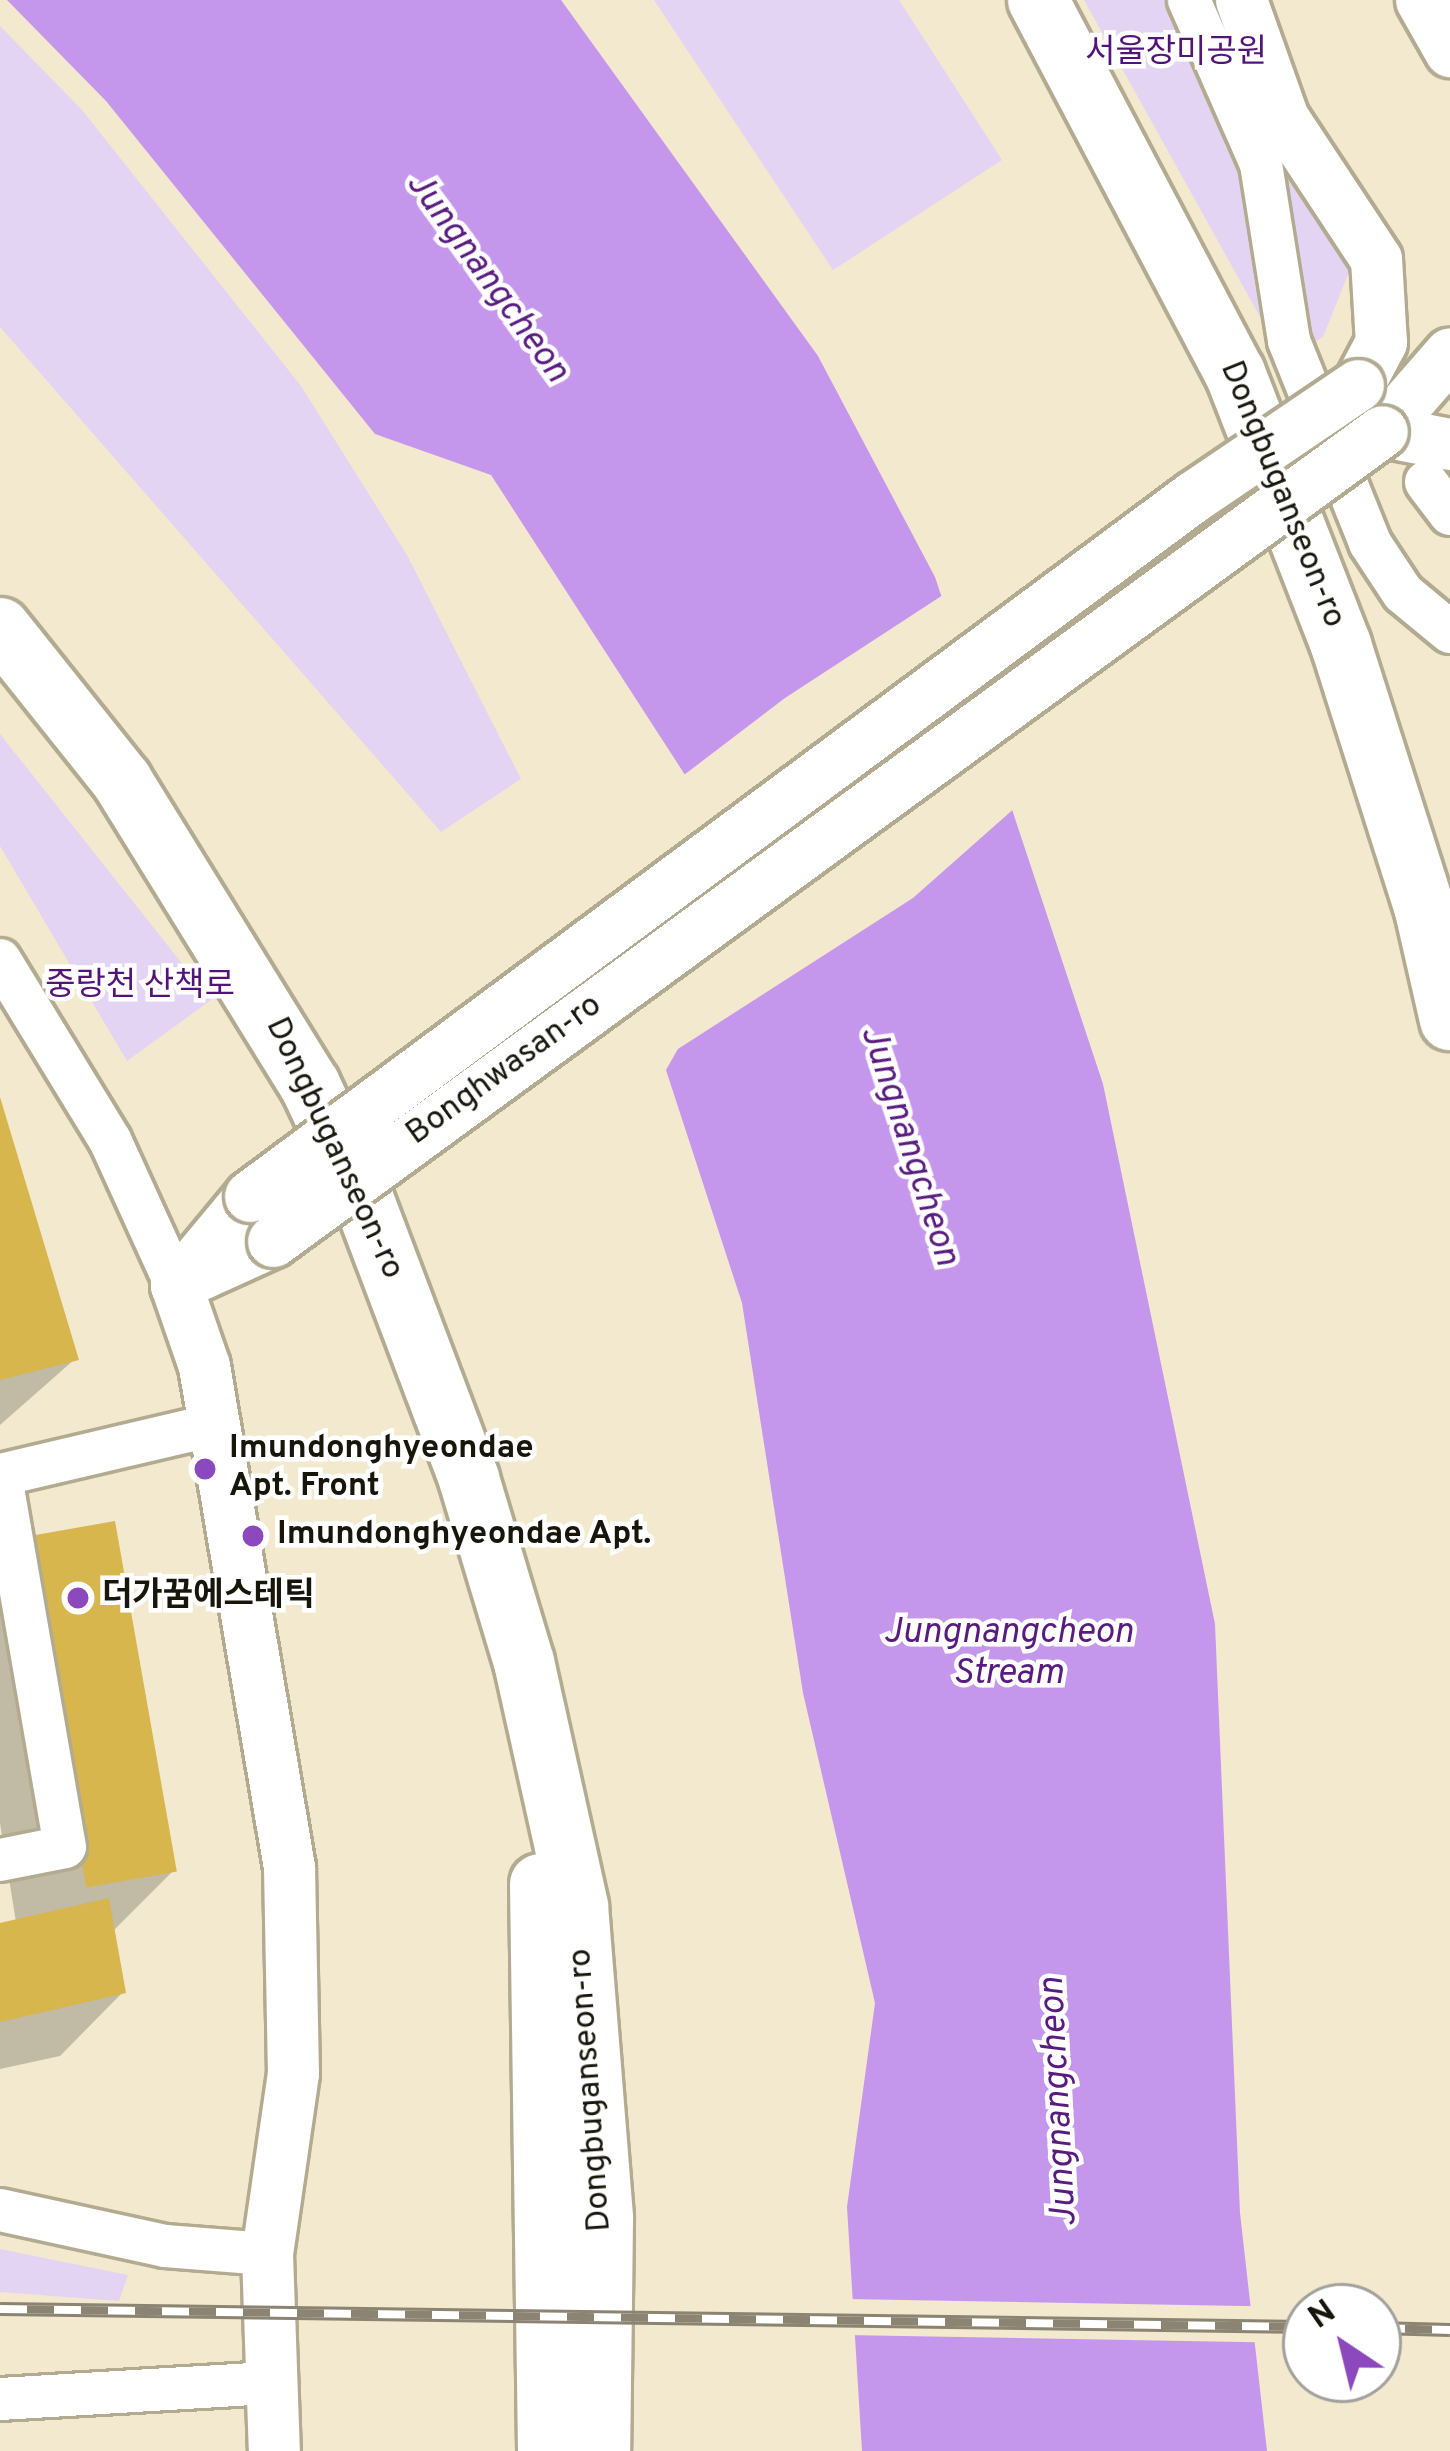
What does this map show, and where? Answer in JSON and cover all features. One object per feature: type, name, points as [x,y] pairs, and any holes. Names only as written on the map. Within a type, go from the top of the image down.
[{"type":"highway","name":"Dongbuganseon-ro","points":[[1039,0],[1235,373],[1341,645],[1425,910],[1450,1020]]},
{"type":"highway","name":"Dongbuganseon-ro","points":[[0,628],[122,781],[310,1085],[401,1294],[524,1662],[578,1906],[595,2056],[603,2219],[600,2451]]},
{"type":"highway","name":"Dongbuganseon-ro","points":[[524,1662],[542,1910],[548,2451]]},
{"type":"main road","points":[[1240,0],[1283,118],[1376,260],[1382,342],[1358,385]]},
{"type":"main road","points":[[1420,0],[1450,51]]},
{"type":"main road","name":"Bonghwasan-ro","points":[[176,1285],[1194,496],[1358,385],[1450,352]]},
{"type":"main road","name":"Bonghwasan-ro","points":[[262,1218],[1382,431],[1450,352]]},
{"type":"main road","points":[[1382,431],[1442,480]]},
{"type":"main road","points":[[176,1285],[204,1366],[290,1867],[293,2073],[267,2254],[274,2451]]},
{"type":"street","points":[[1189,0],[1262,164],[1289,341],[1370,543],[1403,593],[1450,632]]},
{"type":"street","points":[[0,960],[110,1140],[176,1285]]},
{"type":"street","points":[[0,1860],[65,1847],[9,1577],[1,1475],[214,1425]]},
{"type":"street","points":[[0,2210],[165,2246],[267,2254]]},
{"type":"street","points":[[0,2399],[273,2383]]},
{"type":"green space","points":[[654,0],[899,0],[1002,160],[833,270]]},
{"type":"green space","name":"서울장미공원","points":[[1084,0],[1216,0],[1218,22],[1265,125],[1349,272],[1323,337],[1284,360]]},
{"type":"green space","points":[[0,26],[82,110],[301,386],[407,555],[521,779],[441,832],[0,327]]},
{"type":"green space","name":"중랑천 산책로","points":[[0,734],[211,1000],[127,1061],[0,846]]},
{"type":"green space","points":[[0,2249],[128,2275],[119,2301],[0,2292]]},
{"type":"water","name":"Jungnangcheon Stream","points":[[7,0],[561,0],[818,356],[935,577],[1103,1084],[1215,1624],[1240,2213],[1267,2451],[862,2451],[847,2207],[875,2003],[803,1693],[742,1303],[666,1070],[764,897],[491,475],[375,434],[106,101]]},
{"type":"pier","points":[[946,593],[1017,806],[913,898],[667,1056],[758,897],[680,778],[785,698]]},
{"type":"pier","points":[[846,2299],[1257,2306],[1256,2342],[845,2335]]},
{"type":"building","points":[[0,1097],[79,1360],[0,1380]]},
{"type":"building","points":[[115,1521],[177,1872],[86,1888],[24,1537]]},
{"type":"building","points":[[109,1898],[126,1993],[0,2022],[0,1923]]},
{"type":"railway","points":[[0,2309],[1282,2327]]},
{"type":"railway","points":[[1402,2329],[1450,2330]]},
{"type":"place","name":"Imundonghyeondae Apt. Front","points":[[205,1469]]},
{"type":"place","name":"Imundonghyeondae Apt.","points":[[253,1536]]},
{"type":"place","name":"더가꿈에스테틱","points":[[78,1598]]},
{"type":"water label","name":"Jungnangcheon","points":[[486,278]]},
{"type":"water label","name":"Jungnangcheon","points":[[908,1146]]},
{"type":"water label","name":"Jungnangcheon","points":[[1060,2102]]}]
